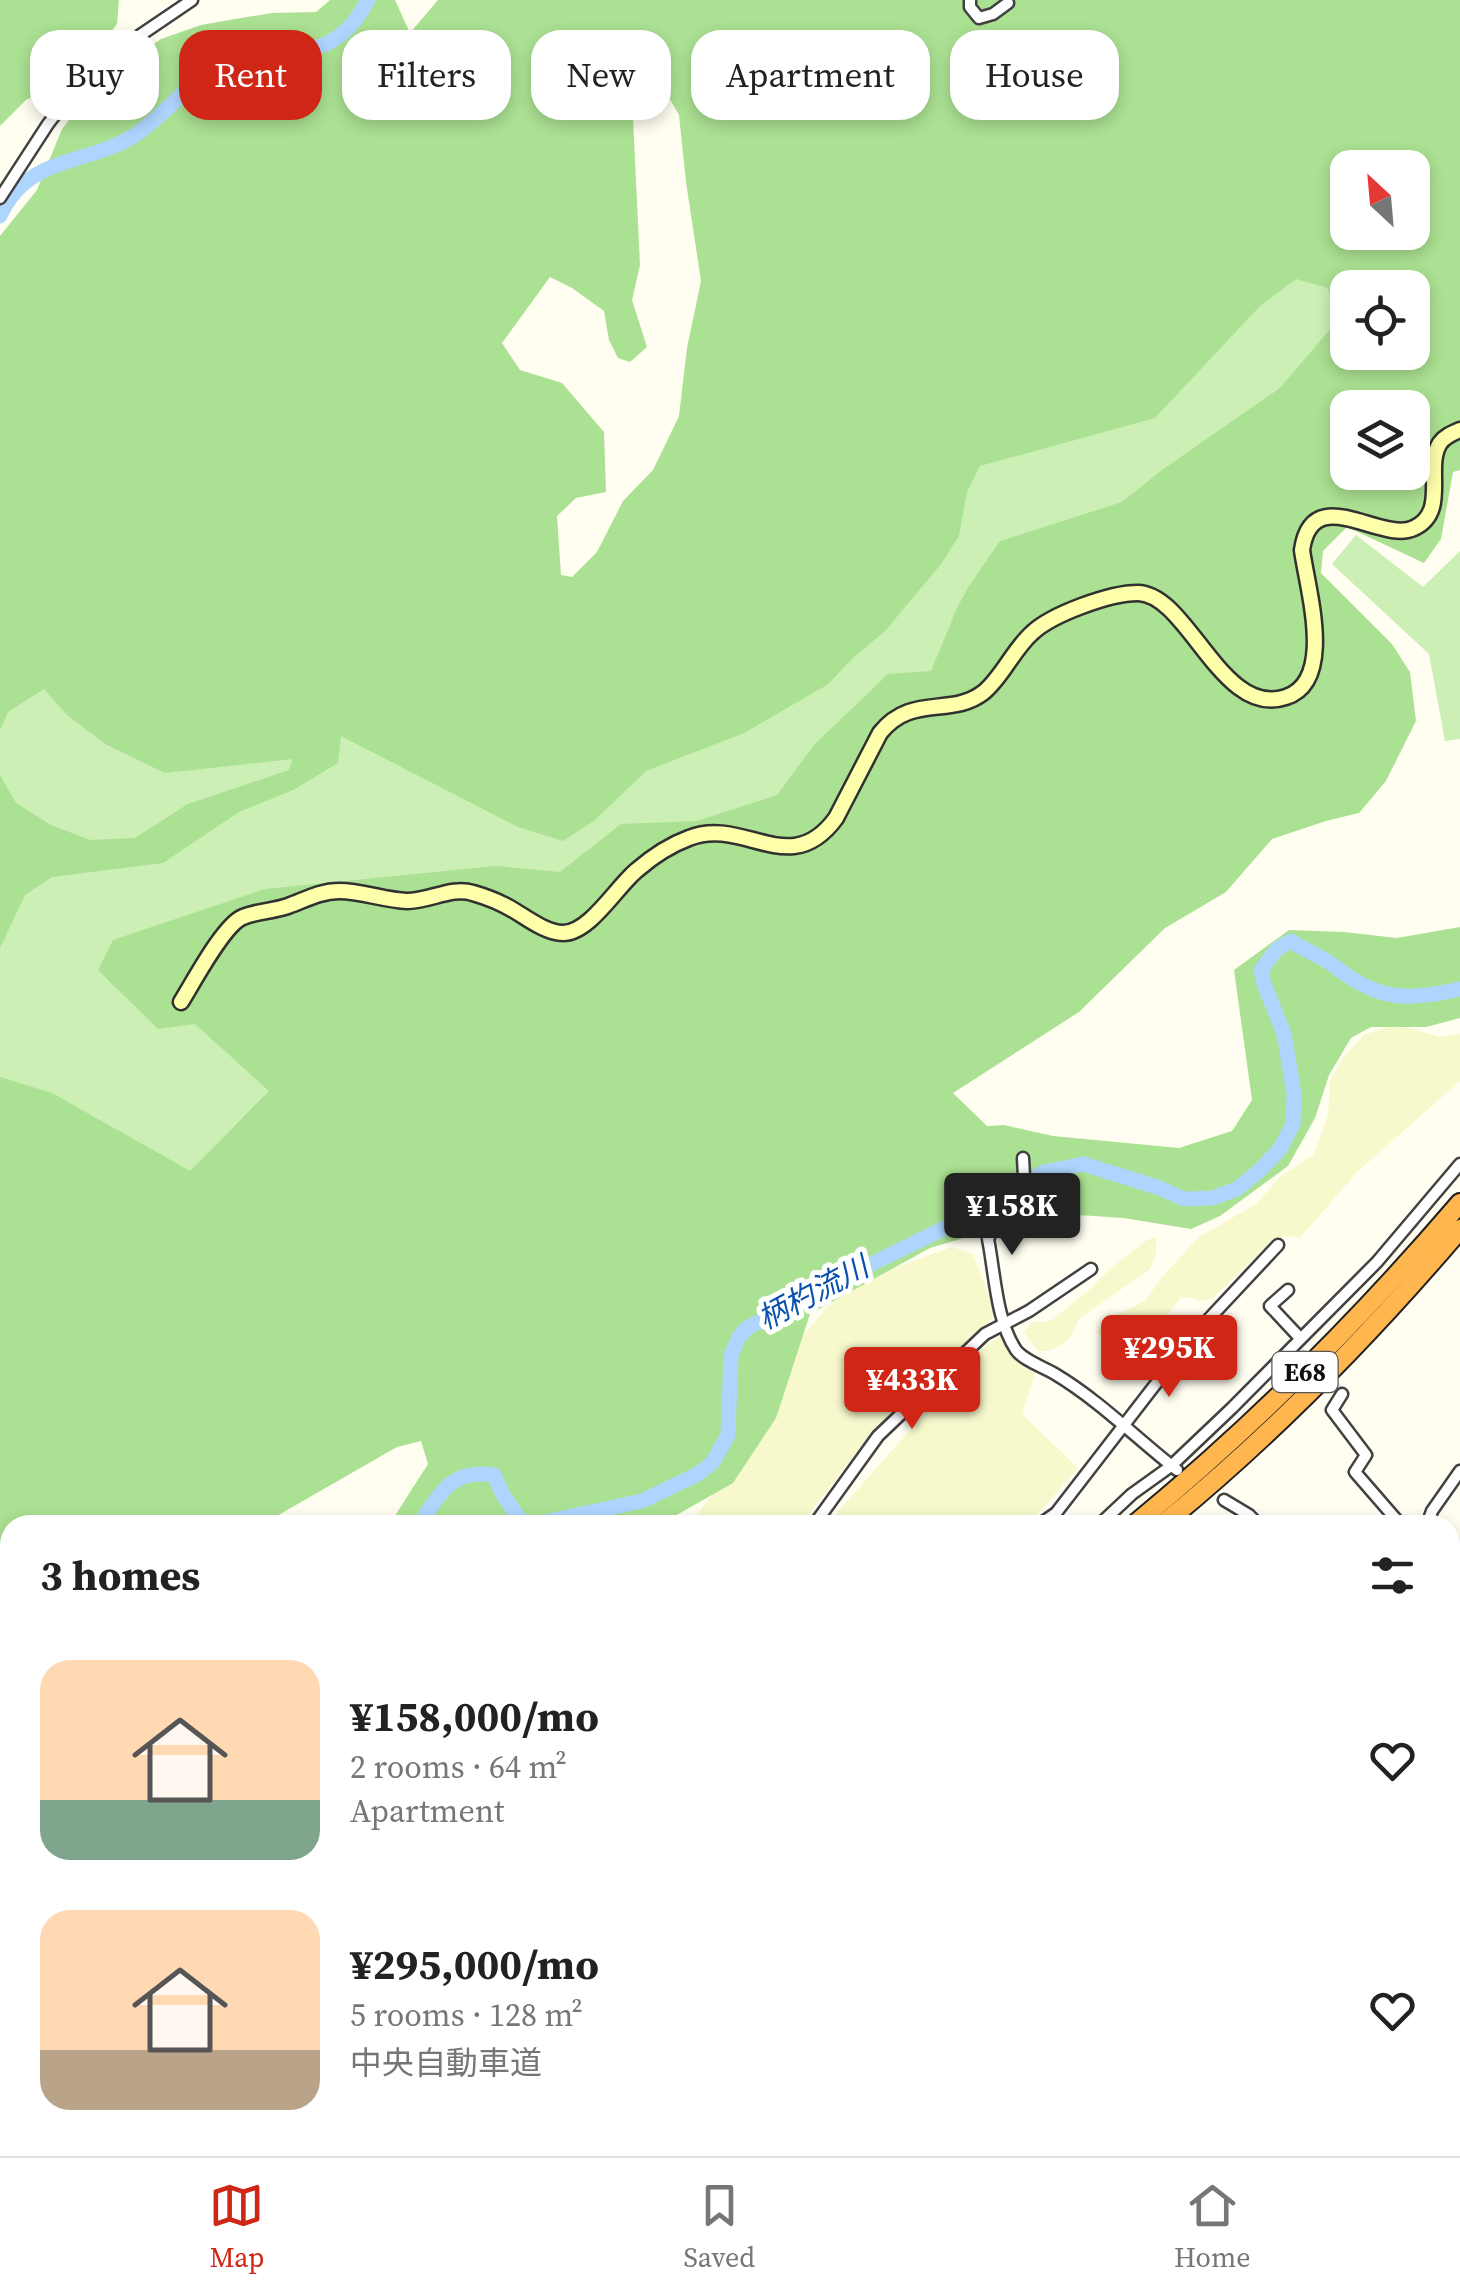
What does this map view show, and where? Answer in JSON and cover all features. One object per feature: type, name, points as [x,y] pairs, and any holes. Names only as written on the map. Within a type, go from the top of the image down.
[{"type":"highway","name":"E68","points":[[1146,1515],[1305,1373],[1460,1204]]},
{"type":"highway","name":"E68","points":[[1173,1515],[1316,1384],[1460,1229]]},
{"type":"street","points":[[0,198],[73,92],[121,56],[139,36],[192,0]]},
{"type":"street","points":[[970,0],[978,18],[993,14],[1008,3]]},
{"type":"street","points":[[181,1002],[223,935],[239,918],[318,894],[341,890],[386,899],[418,900],[464,890],[500,903],[558,933],[567,933],[585,924],[637,870],[692,836],[719,833],[789,847],[816,839],[836,818],[889,722],[914,709],[967,701],[982,694],[1032,632],[1090,603],[1114,596],[1145,594],[1158,600],[1182,622],[1198,646],[1244,690],[1261,700],[1295,694],[1312,674],[1315,657],[1302,550],[1311,526],[1335,516],[1348,516],[1388,530],[1406,532],[1419,526],[1433,504],[1440,443],[1460,430]]},
{"type":"street","points":[[1023,1158],[1025,1196],[988,1238],[1004,1326],[1018,1354],[1057,1375],[1124,1423],[1174,1468]]},
{"type":"street","points":[[1109,1515],[1132,1494],[1174,1468],[1298,1345],[1427,1213],[1460,1164]]},
{"type":"street","points":[[1053,1515],[1192,1337],[1278,1245]]},
{"type":"street","points":[[821,1515],[878,1436],[985,1334],[1004,1326],[1091,1269]]},
{"type":"street","points":[[1288,1290],[1270,1306],[1298,1345]]},
{"type":"street","points":[[1342,1394],[1332,1410],[1366,1455],[1354,1472],[1392,1515]]},
{"type":"street","points":[[1430,1515],[1460,1471]]},
{"type":"street","points":[[1224,1500],[1241,1515]]},
{"type":"green space","points":[[0,0],[119,0],[117,24],[112,30],[30,30],[30,98],[0,126]]},
{"type":"green space","points":[[330,0],[395,0],[409,30],[342,30],[342,120],[511,120],[511,30],[413,30],[438,0],[1460,0],[1460,470],[1453,472],[1441,539],[1424,563],[1347,527],[1323,551],[1321,573],[1392,644],[1410,672],[1416,721],[1386,781],[1359,813],[1272,839],[1226,892],[1165,928],[1079,1012],[953,1093],[987,1126],[1004,1125],[1053,1136],[1179,1148],[1232,1131],[1252,1100],[1234,970],[1289,930],[1397,938],[1460,927],[1460,1018],[1426,1027],[1371,1027],[1351,1038],[1329,1075],[1315,1118],[1288,1166],[1220,1216],[1191,1229],[1124,1218],[1048,1213],[930,1248],[810,1314],[776,1418],[733,1483],[677,1515],[395,1515],[428,1464],[421,1441],[397,1447],[278,1515],[0,1515],[0,1077],[52,1093],[190,1171],[269,1091],[195,1024],[158,1029],[98,970],[113,940],[265,889],[496,866],[560,872],[621,824],[697,821],[777,795],[814,745],[888,674],[931,671],[957,608],[1000,541],[1122,502],[1280,388],[1330,329],[1330,370],[1430,370],[1430,270],[1330,270],[1330,294],[1328,288],[1296,279],[1260,306],[1155,418],[980,466],[967,492],[959,536],[941,564],[885,631],[827,685],[744,733],[646,771],[595,820],[563,841],[518,827],[341,736],[338,763],[293,790],[239,812],[163,863],[52,877],[25,895],[0,948],[0,775],[16,803],[51,825],[90,840],[135,838],[188,804],[289,770],[293,759],[165,773],[107,745],[68,716],[44,689],[8,712],[0,730],[0,236],[37,190],[69,120],[159,120],[161,39],[179,33],[179,120],[322,120],[322,30],[187,30],[272,13],[316,12]],"holes":[[[531,30],[671,30],[671,101],[679,115],[701,281],[687,348],[679,416],[653,470],[623,501],[597,552],[572,577],[561,575],[557,516],[576,498],[606,492],[604,432],[562,383],[520,370],[502,343],[550,277],[604,311],[609,340],[618,358],[630,362],[647,347],[632,300],[640,265],[633,120],[531,120]]]},
{"type":"green space","points":[[1180,194],[1377,270],[1330,270],[1330,370],[1430,370],[1430,290],[1460,302],[1460,359],[1389,390],[1330,390],[1330,423],[412,1173],[0,1218],[0,603],[546,650]]},
{"type":"green space","points":[[1356,535],[1423,587],[1460,551],[1460,739],[1445,741],[1429,654],[1332,564]]},
{"type":"green space","points":[[1389,1027],[1440,1037],[1460,1034],[1460,1081],[1358,1171],[1299,1239],[1279,1237],[1213,1298],[1181,1298],[1155,1331],[1153,1340],[1163,1354],[1159,1367],[1149,1370],[1130,1362],[1096,1332],[1112,1317],[1145,1301],[1199,1237],[1256,1204],[1280,1177],[1314,1154],[1328,1115],[1330,1081],[1342,1059],[1364,1035]]},
{"type":"green space","points":[[1156,1237],[1150,1269],[1080,1318],[1064,1343],[1049,1351],[1038,1351],[1024,1333],[1031,1323],[1053,1319],[1111,1268]]},
{"type":"green space","points":[[952,1247],[973,1254],[996,1315],[921,1383],[857,1451],[809,1515],[695,1515],[758,1437],[773,1374],[825,1309],[852,1288]]},
{"type":"green space","points":[[1007,1331],[1009,1346],[1035,1374],[1022,1414],[1078,1468],[1037,1515],[835,1515],[981,1350]]},
{"type":"waterway","points":[[0,216],[27,181],[138,133],[208,68],[253,50],[322,46],[349,27],[368,0]]},
{"type":"waterway","name":"柄杓流川","points":[[577,1515],[642,1501],[698,1474],[713,1462],[728,1435],[731,1355],[747,1328],[957,1222],[1044,1172],[1083,1164],[1184,1199],[1212,1198],[1237,1189],[1280,1149],[1293,1124],[1294,1094],[1284,1034],[1261,970],[1277,949],[1291,941],[1378,992],[1408,996],[1460,989]]},
{"type":"waterway","name":"柄杓流川","points":[[426,1515],[448,1486],[479,1474],[494,1475],[517,1515]]},
{"type":"tunnel","points":[[1300,1352],[1342,1394]]}]
